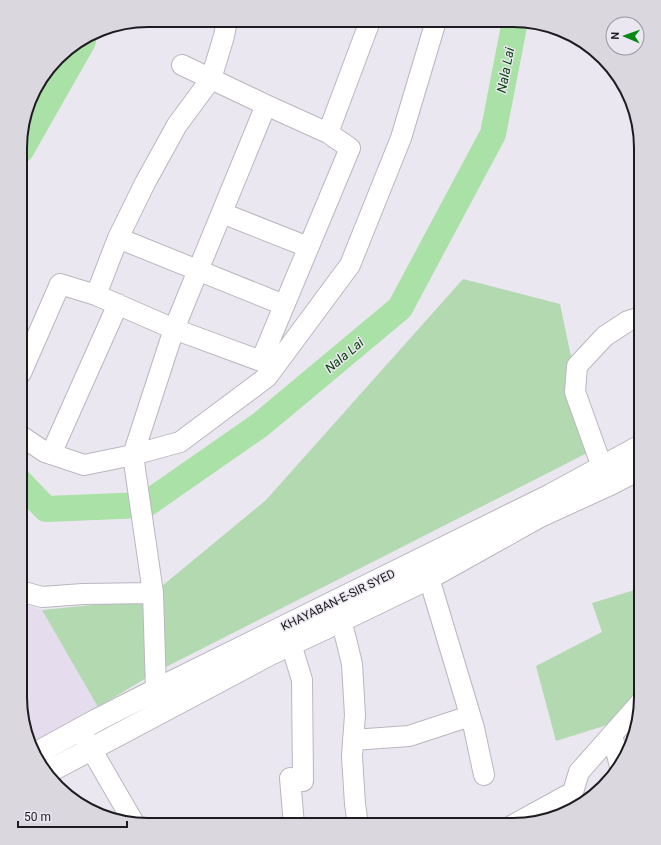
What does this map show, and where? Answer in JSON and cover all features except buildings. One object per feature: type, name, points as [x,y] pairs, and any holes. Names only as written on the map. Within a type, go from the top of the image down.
[{"type":"main road","name":"KHAYABAN-E-SIR SYED","points":[[40,751],[100,718],[551,495],[634,450]]},
{"type":"main road","name":"KHAYABAN-E-SIR SYED","points":[[51,770],[270,654],[429,578],[540,516],[634,471]]},
{"type":"street","points":[[96,295],[118,238],[145,183],[177,125],[211,79],[226,27]]},
{"type":"street","points":[[328,133],[368,27]]},
{"type":"street","points":[[27,440],[45,452],[84,466],[134,461],[180,442],[267,377],[350,265],[401,138],[434,27]]},
{"type":"street","points":[[27,359],[60,284],[96,295],[174,329],[260,362],[350,148],[328,133],[182,65]]},
{"type":"street","points":[[156,690],[152,588],[134,461],[174,329],[266,105]]},
{"type":"street","points":[[222,213],[308,247]]},
{"type":"street","points":[[118,238],[284,305]]},
{"type":"street","points":[[52,454],[118,304]]},
{"type":"street","points":[[602,467],[575,392],[577,366],[604,336],[628,321],[634,319]]},
{"type":"street","points":[[429,578],[474,728],[484,775]]},
{"type":"street","points":[[27,593],[42,597],[152,588]]},
{"type":"street","points":[[341,621],[352,664],[355,715],[352,756],[357,818]]},
{"type":"street","points":[[291,644],[302,680],[303,781],[290,778],[293,818]]},
{"type":"street","points":[[536,816],[575,800],[579,772],[633,711]]},
{"type":"street","points":[[354,740],[410,736],[470,716]]},
{"type":"street","points":[[80,729],[130,817]]},
{"type":"street","points":[[612,734],[618,757]]},
{"type":"shaded area","points":[[27,605],[42,610],[104,716],[40,751],[31,728],[28,712]]},
{"type":"green space","points":[[463,279],[560,304],[591,451],[156,672],[156,591],[266,500]]},
{"type":"green space","points":[[634,590],[634,695],[607,725],[556,741],[536,666],[602,632],[592,603]]},
{"type":"green space","points":[[143,600],[148,677],[98,707],[42,610]]},
{"type":"waterway","name":"Nala Lai","points":[[27,489],[46,509],[145,505],[260,425],[400,308],[493,134],[514,27]]},
{"type":"waterway","name":"Nala Lai","points":[[28,138],[78,49]]}]
